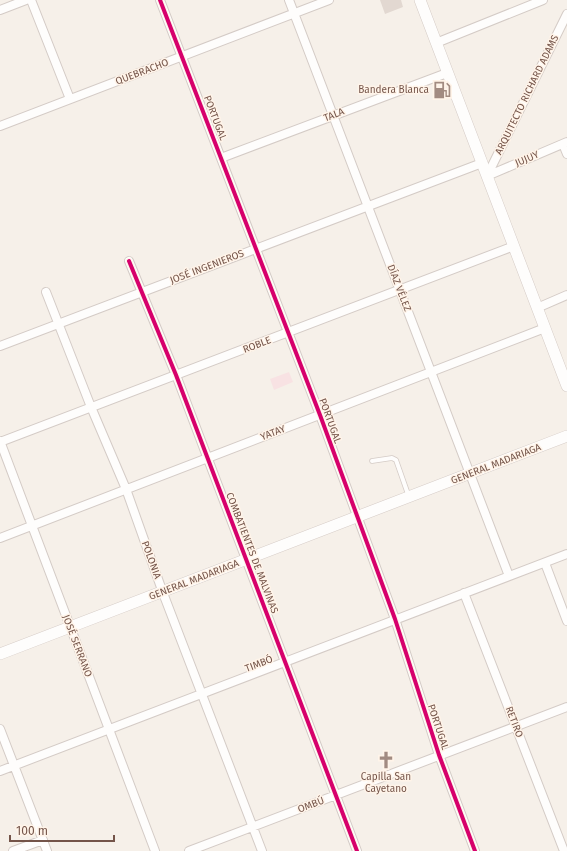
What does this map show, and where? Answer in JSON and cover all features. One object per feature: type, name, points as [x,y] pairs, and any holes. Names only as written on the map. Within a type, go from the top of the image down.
[{"type":"street","points":[[0,10],[26,0]]},
{"type":"street","points":[[30,0],[70,99]]},
{"type":"street","name":"PORTUGAL","points":[[160,0],[257,248],[320,415],[395,619],[438,755],[475,851]]},
{"type":"street","name":"DÍAZ VÉLEZ","points":[[289,0],[509,576]]},
{"type":"street","name":"QUEBRACHO","points":[[0,126],[329,0]]},
{"type":"street","points":[[420,0],[567,386]]},
{"type":"street","points":[[436,43],[543,0]]},
{"type":"street","name":"ARQUITECTO RICHARD ADAMS","points":[[487,176],[567,14]]},
{"type":"street","name":"TALA","points":[[221,158],[447,73]]},
{"type":"street","points":[[565,143],[567,154]]},
{"type":"street","name":"JUJUY","points":[[487,176],[565,143]]},
{"type":"street","name":"JOSÉ INGENIEROS","points":[[0,346],[482,163]]},
{"type":"street","name":"ROBLE","points":[[0,442],[288,333],[400,288],[514,246]]},
{"type":"street","name":"COMBATIENTES DE MALVINAS","points":[[129,261],[176,375],[357,851]]},
{"type":"street","name":"POLONIA","points":[[46,292],[91,408],[126,489],[163,593],[262,851]]},
{"type":"street","points":[[537,308],[567,295]]},
{"type":"street","name":"YATAY","points":[[0,538],[544,328]]},
{"type":"street","name":"GENERAL MADARIAGA","points":[[0,654],[163,593],[567,436]]},
{"type":"street","name":"JOSÉ SERRANO","points":[[0,442],[155,851]]},
{"type":"street","name":"TIMBÓ","points":[[0,771],[567,554]]},
{"type":"street","points":[[545,563],[567,621]]},
{"type":"street","name":"RETIRO","points":[[464,593],[564,851]]},
{"type":"street","name":"OMBÚ","points":[[189,851],[567,707]]},
{"type":"street","points":[[0,729],[47,851]]},
{"type":"street","points":[[13,851],[43,840]]},
{"type":"lane","points":[[372,461],[392,458],[396,460],[409,497]]},
{"type":"shaded area","points":[[289,372],[293,382],[274,390],[270,379]]},
{"type":"building","points":[[380,0],[401,0],[403,7],[385,14]]},
{"type":"cycle path","points":[[160,0],[320,415],[395,619],[439,755],[475,851]]},
{"type":"cycle path","points":[[129,261],[176,375],[357,851]]},
{"type":"place","name":"Bandera Blanca","points":[[442,90]]},
{"type":"place","name":"Capilla San Cayetano","points":[[386,760]]}]
